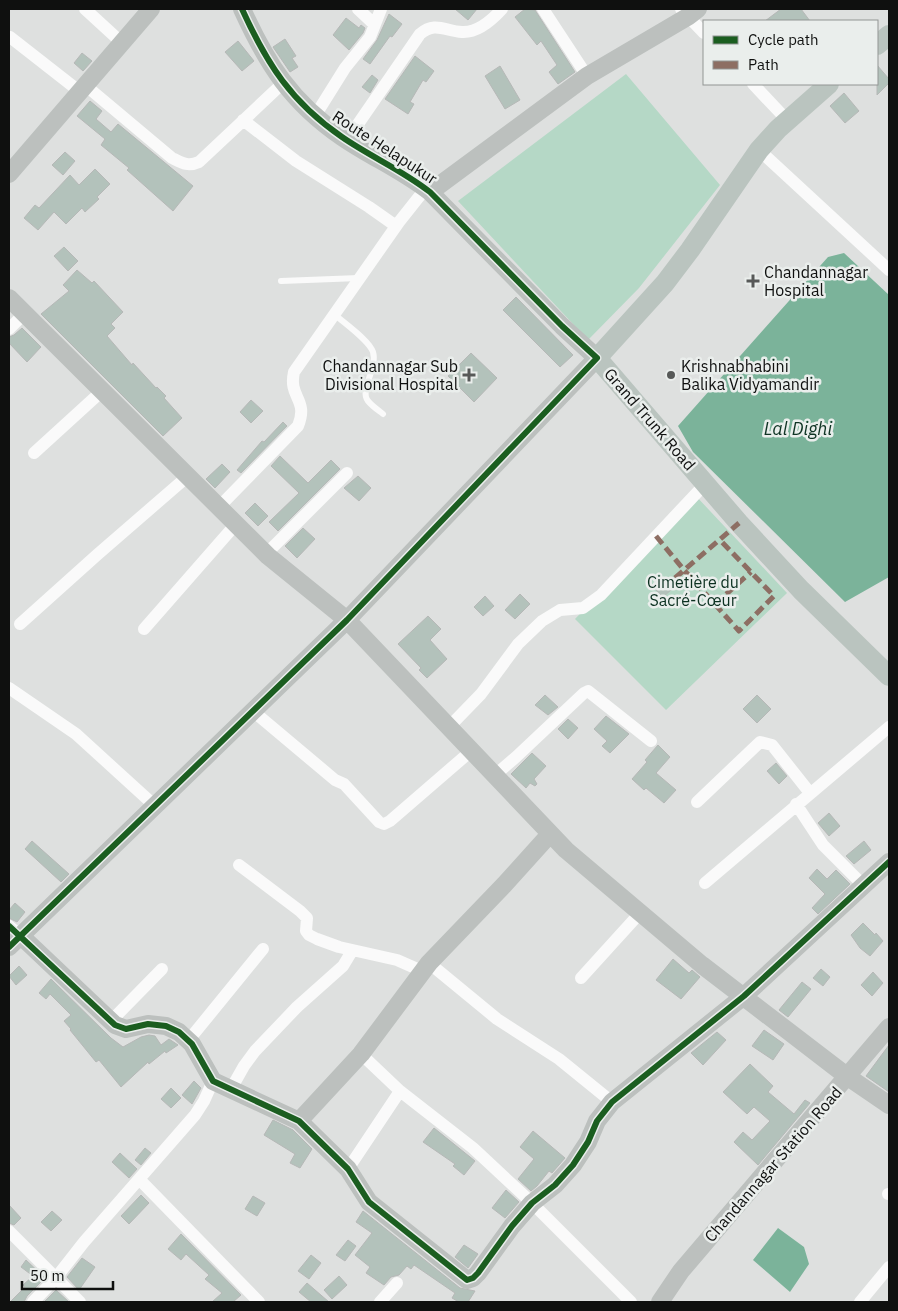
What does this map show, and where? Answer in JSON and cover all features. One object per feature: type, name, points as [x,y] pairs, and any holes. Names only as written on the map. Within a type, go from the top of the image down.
[{"type":"main road","points":[[878,44],[889,35]]},
{"type":"main road","name":"Grand Trunk Road","points":[[828,85],[788,120],[759,150],[670,276],[597,358],[739,523],[801,590],[889,676]]},
{"type":"street","points":[[85,9],[121,42]]},
{"type":"street","points":[[9,174],[150,9]]},
{"type":"street","name":"Route Helapukur","points":[[242,9],[258,44],[283,83],[294,96],[315,116],[347,140],[407,174],[428,190],[562,326],[597,358]]},
{"type":"street","points":[[358,9],[374,24]]},
{"type":"street","points":[[315,116],[345,68],[370,37],[381,9]]},
{"type":"street","points":[[347,140],[420,34],[426,29],[435,26],[463,32],[476,29],[487,24],[502,9]]},
{"type":"street","points":[[542,9],[587,76]]},
{"type":"street","points":[[689,11],[703,32]]},
{"type":"street","name":"Route Helapukur","points":[[428,190],[587,76],[689,11]]},
{"type":"street","points":[[10,37],[82,88],[172,158],[185,165],[199,162],[283,83]]},
{"type":"street","points":[[754,85],[788,120]]},
{"type":"street","points":[[243,120],[296,161],[396,226]]},
{"type":"street","points":[[759,150],[889,270]]},
{"type":"street","points":[[219,507],[298,426],[302,415],[302,408],[293,388],[294,372],[396,226],[428,190]]},
{"type":"street","points":[[9,298],[266,554],[347,620],[566,850],[702,965],[848,1077],[889,1105]]},
{"type":"street","points":[[9,329],[24,314]]},
{"type":"street","points":[[597,358],[347,620],[155,806],[13,936],[115,1025],[126,1029],[148,1024],[166,1026],[179,1032],[192,1044],[213,1081],[299,1121],[348,1169],[370,1202],[467,1280],[473,1278],[478,1273],[512,1226],[532,1203],[555,1185],[573,1165],[588,1142],[597,1121],[612,1102],[744,996],[808,939],[862,885],[889,862]]},
{"type":"street","points":[[34,453],[102,391]]},
{"type":"street","points":[[266,554],[348,473]]},
{"type":"street","points":[[20,624],[188,476]]},
{"type":"street","points":[[448,727],[481,694],[518,644],[542,622],[560,610],[583,608],[601,595],[706,483]]},
{"type":"street","points":[[144,629],[236,524]]},
{"type":"street","points":[[9,688],[76,734],[155,806]]},
{"type":"street","points":[[494,776],[584,692],[588,691],[650,741]]},
{"type":"street","points":[[253,711],[335,780],[344,784],[378,822],[384,824],[390,821],[471,751]]},
{"type":"street","points":[[705,882],[889,727]]},
{"type":"street","points":[[697,802],[760,742],[772,746],[810,793]]},
{"type":"street","points":[[796,804],[823,845],[862,885]]},
{"type":"street","points":[[299,1121],[361,1054],[426,967],[550,834]]},
{"type":"street","points":[[240,865],[307,918],[306,931],[309,935],[338,948],[426,967],[497,1019],[559,1059],[612,1102]]},
{"type":"street","points":[[581,978],[640,913]]},
{"type":"street","points":[[188,1041],[263,949]]},
{"type":"street","points":[[231,1089],[255,1051],[298,1007],[343,966],[352,951]]},
{"type":"street","points":[[111,1021],[162,969]]},
{"type":"street","name":"Chandannagar Station Road","points":[[660,1302],[681,1271],[889,1027]]},
{"type":"street","points":[[361,1054],[400,1091],[473,1148],[532,1203],[631,1302]]},
{"type":"street","points":[[33,1302],[55,1279],[84,1242],[195,1115],[213,1081]]},
{"type":"street","points":[[348,1169],[400,1091]]},
{"type":"street","points":[[140,1180],[259,1302]]},
{"type":"street","points":[[9,1231],[80,1302]]},
{"type":"street","points":[[860,1302],[889,1267]]},
{"type":"street","points":[[380,1302],[397,1283]]},
{"type":"lane","points":[[281,281],[359,278]]},
{"type":"lane","points":[[334,314],[368,344],[373,351],[372,372],[365,395],[367,401],[383,414]]},
{"type":"green space","points":[[626,74],[720,185],[639,288],[588,340],[458,201]]},
{"type":"green space","name":"Cimetière du Sacré-Cœur","points":[[695,495],[787,593],[666,710],[575,619]]},
{"type":"water","name":"Lal Dighi","points":[[844,253],[889,295],[889,577],[845,602],[693,452],[678,426],[828,257]]},
{"type":"water","points":[[778,1228],[804,1247],[809,1264],[790,1292],[753,1260]]},
{"type":"building","points":[[455,9],[477,9],[468,20]]},
{"type":"building","points":[[525,9],[535,10],[575,72],[558,84],[549,72],[557,65],[541,41],[537,45],[515,17]]},
{"type":"building","points":[[781,9],[801,9],[809,20],[766,20]]},
{"type":"building","points":[[389,14],[402,24],[392,37],[390,36],[370,64],[363,59],[377,40]]},
{"type":"building","points":[[346,18],[359,28],[361,25],[365,28],[349,50],[333,35]]},
{"type":"building","points":[[285,39],[296,56],[292,58],[298,67],[290,72],[273,47]]},
{"type":"building","points":[[238,41],[254,61],[242,71],[225,52]]},
{"type":"building","points":[[82,53],[92,61],[83,71],[74,63]]},
{"type":"building","points":[[415,56],[434,71],[426,82],[423,80],[410,102],[414,104],[408,114],[385,99]]},
{"type":"building","points":[[500,66],[520,100],[505,109],[485,76]]},
{"type":"building","points":[[878,66],[889,79],[889,83],[877,95]]},
{"type":"building","points":[[372,75],[378,80],[370,93],[362,87]]},
{"type":"building","points":[[844,93],[859,111],[845,123],[830,106]]},
{"type":"building","points":[[90,101],[102,111],[96,119],[111,132],[118,124],[193,186],[173,211],[127,170],[129,168],[101,145],[105,139],[77,116]]},
{"type":"building","points":[[65,152],[75,161],[63,175],[52,165]]},
{"type":"building","points":[[95,169],[110,184],[97,197],[99,199],[85,212],[82,208],[66,224],[54,212],[38,230],[24,218],[35,205],[39,208],[70,175],[79,185]]},
{"type":"building","points":[[64,247],[78,261],[68,271],[54,256]]},
{"type":"building","points":[[77,270],[92,283],[94,281],[123,312],[111,324],[115,328],[107,336],[132,365],[133,363],[166,396],[164,398],[182,418],[163,436],[41,314],[69,291],[63,285]]},
{"type":"building","points":[[516,297],[573,355],[560,367],[503,310]]},
{"type":"building","points":[[22,328],[41,347],[27,362],[9,343],[9,337]]},
{"type":"building","points":[[471,353],[497,378],[474,402],[448,376]]},
{"type":"building","points":[[251,400],[263,411],[251,423],[240,412]]},
{"type":"building","points":[[283,422],[287,426],[241,473],[237,470],[262,441],[264,442]]},
{"type":"building","points":[[280,456],[308,483],[331,460],[340,469],[278,531],[269,522],[299,493],[271,466]]},
{"type":"building","points":[[222,464],[230,472],[215,488],[206,479]]},
{"type":"building","points":[[358,476],[371,488],[359,501],[344,488]]},
{"type":"building","points":[[255,503],[268,516],[258,526],[245,513]]},
{"type":"building","points":[[303,528],[315,539],[297,558],[285,546]]},
{"type":"building","points":[[663,579],[672,589],[663,597],[654,588]]},
{"type":"building","points":[[520,594],[530,604],[515,619],[505,610]]},
{"type":"building","points":[[485,596],[494,606],[483,616],[474,607]]},
{"type":"building","points":[[428,616],[441,629],[430,640],[447,659],[427,678],[419,670],[421,668],[398,644]]},
{"type":"building","points":[[545,695],[558,707],[548,715],[535,705]]},
{"type":"building","points":[[757,695],[771,709],[757,723],[743,709]]},
{"type":"building","points":[[606,716],[629,734],[610,753],[602,746],[607,741],[594,729]]},
{"type":"building","points":[[568,719],[578,728],[568,739],[558,729]]},
{"type":"building","points":[[658,745],[670,757],[656,773],[676,790],[664,803],[646,788],[644,790],[632,779],[647,762],[645,760]]},
{"type":"building","points":[[532,753],[546,766],[534,779],[537,784],[535,786],[530,783],[526,788],[511,774]]},
{"type":"building","points":[[776,763],[787,776],[779,784],[767,771]]},
{"type":"building","points":[[829,813],[840,826],[829,836],[818,823]]},
{"type":"building","points":[[32,841],[69,874],[61,882],[25,849]]},
{"type":"building","points":[[864,841],[871,850],[854,864],[846,856]]},
{"type":"building","points":[[817,869],[827,879],[836,870],[850,884],[818,914],[812,908],[825,894],[809,878]]},
{"type":"building","points":[[15,903],[25,912],[17,922],[9,918],[9,910]]},
{"type":"building","points":[[863,923],[883,941],[870,956],[860,948],[851,935]]},
{"type":"building","points":[[673,959],[689,973],[692,970],[700,977],[681,999],[656,980]]},
{"type":"building","points":[[19,966],[27,975],[16,985],[9,976]]},
{"type":"building","points":[[821,969],[830,977],[823,986],[813,978]]},
{"type":"building","points":[[873,972],[883,983],[872,996],[861,985]]},
{"type":"building","points":[[51,979],[111,1038],[123,1047],[141,1037],[149,1035],[155,1036],[161,1045],[169,1039],[178,1045],[166,1053],[165,1051],[149,1064],[148,1062],[121,1087],[99,1060],[96,1062],[70,1030],[64,1021],[71,1015],[50,994],[46,999],[39,993]]},
{"type":"building","points":[[802,982],[811,989],[788,1017],[779,1010]]},
{"type":"building","points":[[764,1030],[784,1044],[773,1060],[752,1046]]},
{"type":"building","points":[[717,1032],[726,1040],[703,1065],[691,1053]]},
{"type":"building","points":[[889,1045],[889,1092],[866,1076]]},
{"type":"building","points":[[750,1064],[773,1086],[768,1092],[794,1114],[805,1100],[810,1103],[758,1165],[734,1142],[743,1132],[752,1140],[770,1121],[754,1107],[747,1114],[723,1092]]},
{"type":"building","points":[[194,1081],[201,1088],[192,1104],[182,1095]]},
{"type":"building","points":[[171,1088],[181,1098],[171,1108],[161,1099]]},
{"type":"building","points":[[273,1120],[293,1130],[312,1149],[300,1168],[290,1163],[295,1154],[264,1135]]},
{"type":"building","points":[[434,1128],[475,1161],[464,1175],[453,1166],[455,1164],[423,1142]]},
{"type":"building","points":[[533,1131],[565,1158],[552,1173],[549,1171],[531,1191],[518,1179],[534,1159],[520,1147]]},
{"type":"building","points":[[145,1148],[151,1153],[141,1165],[135,1160]]},
{"type":"building","points":[[120,1153],[137,1169],[129,1178],[112,1162]]},
{"type":"building","points":[[506,1190],[519,1202],[505,1218],[492,1208]]},
{"type":"building","points":[[141,1195],[149,1203],[129,1224],[121,1216]]},
{"type":"building","points":[[253,1196],[265,1203],[257,1216],[245,1209]]},
{"type":"building","points":[[9,1205],[21,1218],[14,1225],[9,1223]]},
{"type":"building","points":[[52,1211],[62,1220],[51,1231],[41,1222]]},
{"type":"building","points":[[363,1211],[460,1288],[475,1291],[468,1302],[459,1302],[452,1298],[455,1293],[414,1265],[411,1269],[407,1266],[399,1275],[391,1277],[384,1285],[366,1273],[370,1267],[355,1255],[372,1233],[356,1222]]},
{"type":"building","points":[[181,1234],[241,1295],[233,1302],[212,1302],[222,1293],[205,1279],[209,1275],[186,1254],[181,1260],[168,1249]]},
{"type":"building","points":[[348,1240],[356,1246],[345,1261],[336,1255]]},
{"type":"building","points":[[464,1245],[478,1254],[468,1268],[455,1257]]},
{"type":"building","points":[[311,1255],[321,1263],[309,1279],[298,1271]]},
{"type":"building","points":[[82,1258],[95,1267],[79,1290],[67,1277]]},
{"type":"building","points":[[26,1260],[45,1278],[27,1296],[24,1302],[10,1302],[25,1287],[23,1285],[33,1276],[21,1267]]},
{"type":"building","points":[[339,1276],[347,1285],[332,1299],[324,1290]]},
{"type":"building","points":[[307,1283],[329,1302],[311,1302],[299,1292]]},
{"type":"building","points":[[56,1290],[69,1302],[44,1302]]},
{"type":"marked path","points":[[675,578],[739,523]]},
{"type":"marked path","points":[[656,536],[739,631],[774,596],[719,539]]},
{"type":"marked path","points":[[715,604],[751,572]]},
{"type":"cycle path","points":[[9,947],[347,620],[597,358],[562,326],[430,192],[409,177],[342,137],[308,110],[271,64],[242,9]]},
{"type":"cycle path","points":[[9,926],[115,1025],[126,1029],[148,1024],[166,1026],[179,1032],[192,1044],[213,1081],[299,1121],[348,1169],[369,1202],[467,1280],[473,1278],[478,1273],[512,1226],[532,1203],[555,1185],[573,1165],[588,1142],[597,1121],[612,1102],[744,996],[889,862]]},
{"type":"place","name":"Chandannagar Hospital","points":[[753,281]]},
{"type":"place","name":"Chandannagar Sub Divisional Hospital","points":[[469,375]]},
{"type":"place","name":"Krishnabhabini Balika Vidyamandir","points":[[671,375]]}]
